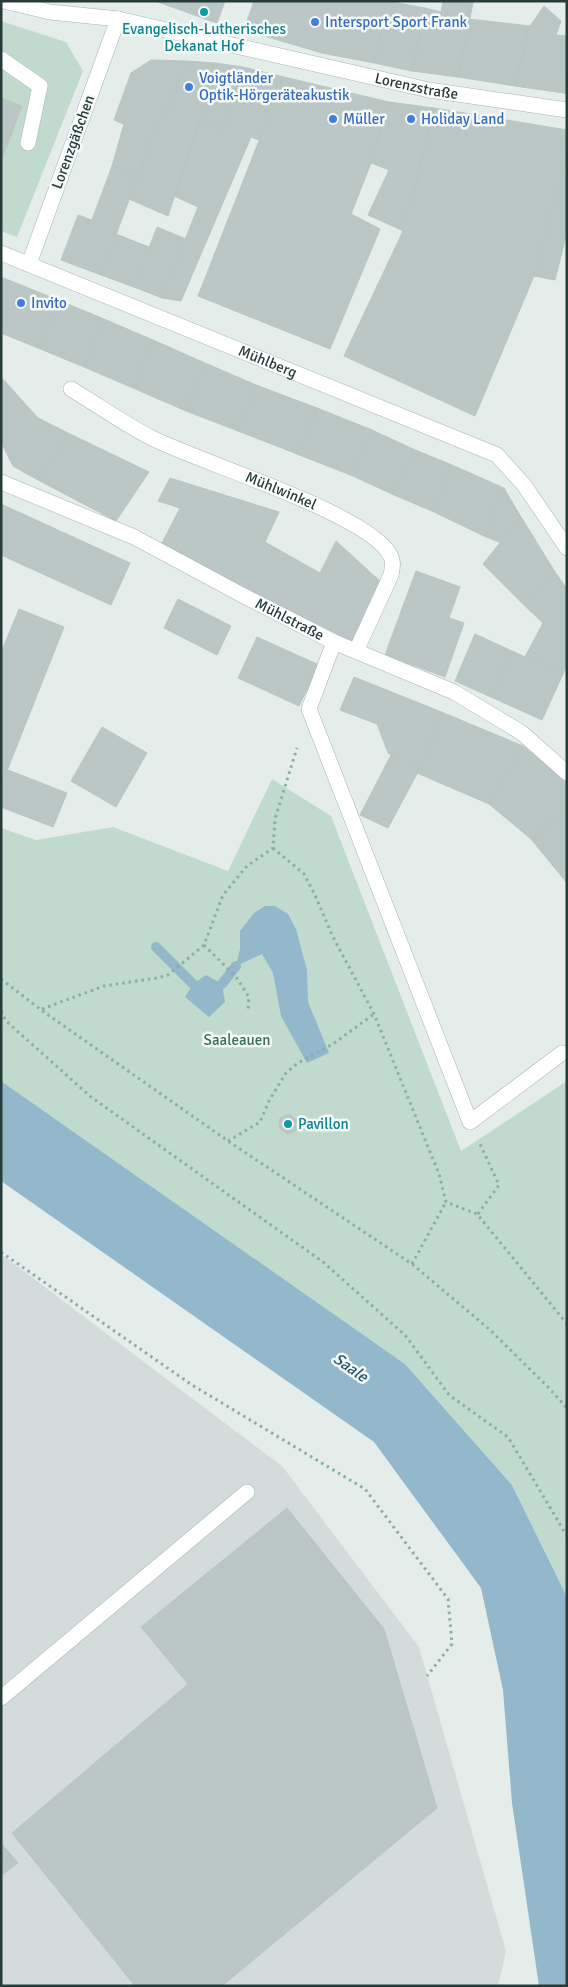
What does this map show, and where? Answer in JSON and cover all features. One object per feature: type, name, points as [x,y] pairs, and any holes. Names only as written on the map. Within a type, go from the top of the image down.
[{"type":"street","name":"Lorenzstraße","points":[[4,1],[52,7],[118,19],[430,90],[567,110]]},
{"type":"street","name":"Lorenzgäßchen","points":[[29,264],[118,19]]},
{"type":"street","points":[[1,59],[40,86],[28,142]]},
{"type":"street","name":"Mühlberg","points":[[1,252],[498,455],[524,485],[567,548]]},
{"type":"street","name":"Mühlwinkel","points":[[71,389],[152,438],[337,514],[368,533],[386,549],[391,556],[393,566],[391,575],[356,651]]},
{"type":"street","name":"Mühlstraße","points":[[1,482],[134,537],[334,642],[454,692],[522,734],[567,773]]},
{"type":"street","points":[[334,642],[309,709],[470,1122],[562,1054]]},
{"type":"street","points":[[1,1698],[247,1492]]},
{"type":"path","points":[[41,1010],[104,986],[168,975],[204,946],[223,895],[248,866],[273,848],[276,819],[309,709]]},
{"type":"path","points":[[273,848],[304,874],[332,935],[374,1014],[439,1174],[446,1202],[412,1264]]},
{"type":"path","points":[[204,946],[236,977],[249,997],[248,1010]]},
{"type":"path","points":[[1,979],[41,1010],[228,1141],[412,1264],[489,1329],[567,1408]]},
{"type":"path","points":[[1,1011],[6,1021],[91,1096],[323,1262],[405,1335],[449,1395],[508,1437],[567,1536]]},
{"type":"path","points":[[228,1141],[260,1122],[270,1099],[286,1073],[298,1063],[333,1044],[374,1014]]},
{"type":"path","points":[[470,1122],[499,1184],[477,1214]]},
{"type":"path","points":[[446,1202],[477,1214],[567,1324]]},
{"type":"path","points":[[1,1252],[192,1384],[366,1489],[448,1599],[452,1644],[428,1676]]},
{"type":"shaded area","points":[[1,1254],[282,1466],[419,1647],[506,1951],[498,1986],[1,1986]]},
{"type":"green space","points":[[1,21],[66,42],[83,71],[17,237],[1,231]]},
{"type":"green space","name":"Saaleauen","points":[[272,779],[331,816],[461,1151],[567,1081],[567,1597],[512,1485],[405,1364],[1,1081],[1,828],[36,840],[113,827],[228,871]]},
{"type":"water","points":[[265,906],[275,906],[288,914],[296,929],[307,970],[308,1002],[329,1053],[307,1063],[281,1016],[273,973],[262,954],[236,966],[240,949],[240,931],[254,913]]},
{"type":"water","points":[[206,975],[222,984],[225,1002],[209,1017],[185,997],[193,984]]},
{"type":"water","name":"Saale","points":[[1,1081],[405,1364],[512,1485],[567,1597],[567,1986],[539,1986],[512,1803],[503,1690],[481,1588],[374,1442],[1,1181]]},
{"type":"building","name":"Evangelisch-Lutherisches Dekanat Hof","points":[[155,1],[225,1],[217,23]]},
{"type":"building","points":[[254,1],[387,1],[374,63],[322,53],[244,30]]},
{"type":"building","points":[[387,1],[425,8],[412,71],[374,63]]},
{"type":"building","points":[[443,1],[473,3],[458,77],[412,71],[425,8],[441,12]]},
{"type":"building","points":[[544,6],[561,21],[556,35],[567,36],[567,75],[564,93],[515,86],[530,26]]},
{"type":"building","points":[[469,19],[530,26],[515,86],[458,77]]},
{"type":"building","points":[[151,60],[187,61],[170,109],[164,107],[138,176],[112,166],[124,124],[114,120],[131,73]]},
{"type":"building","points":[[187,61],[215,63],[199,122],[168,216],[129,199],[164,107],[170,109]]},
{"type":"building","points":[[215,63],[243,67],[223,129],[199,122]]},
{"type":"building","points":[[243,67],[284,77],[259,140],[251,137],[181,301],[162,298],[198,207],[174,196],[199,122],[223,129]]},
{"type":"building","points":[[567,75],[567,94],[564,93]]},
{"type":"building","points":[[284,77],[389,102],[371,163],[351,214],[380,229],[330,349],[198,296]]},
{"type":"building","points":[[1,98],[22,106],[3,156],[1,156]]},
{"type":"building","points":[[389,102],[434,108],[413,194],[397,228],[368,215],[389,170],[371,163]]},
{"type":"building","points":[[434,108],[567,130],[567,154],[534,276],[475,416],[344,356],[403,231],[397,228],[413,194]]},
{"type":"building","points":[[567,154],[567,232],[555,280],[534,276]]},
{"type":"building","points":[[112,166],[138,176],[101,275],[61,260],[78,215],[92,220]]},
{"type":"building","points":[[157,227],[186,239],[162,298],[134,287]]},
{"type":"building","points":[[116,234],[149,247],[134,287],[101,275]]},
{"type":"building","points":[[1,277],[58,300],[38,348],[1,333]]},
{"type":"building","points":[[58,300],[104,319],[84,367],[38,348]]},
{"type":"building","points":[[104,319],[153,340],[133,388],[84,367]]},
{"type":"building","points":[[153,340],[205,363],[186,411],[133,388]]},
{"type":"building","points":[[205,363],[256,385],[238,431],[186,411]]},
{"type":"building","points":[[1,377],[38,418],[70,434],[38,480],[13,466],[1,442]]},
{"type":"building","points":[[256,385],[317,408],[297,454],[238,431]]},
{"type":"building","points":[[317,408],[372,430],[353,476],[297,454]]},
{"type":"building","points":[[372,430],[413,449],[394,495],[353,476]]},
{"type":"building","points":[[70,434],[149,472],[116,521],[38,480]]},
{"type":"building","points":[[413,449],[452,465],[432,511],[394,495]]},
{"type":"building","points":[[452,465],[504,488],[484,536],[432,511]]},
{"type":"building","points":[[170,478],[279,512],[265,542],[320,573],[336,541],[381,582],[353,642],[161,545],[180,508],[158,501]]},
{"type":"building","points":[[504,488],[521,517],[501,543],[484,536]]},
{"type":"building","points":[[1,504],[130,563],[111,605],[1,555]]},
{"type":"building","points":[[521,517],[555,572],[523,604],[483,564]]},
{"type":"building","points":[[416,571],[460,587],[449,618],[464,623],[445,677],[385,655]]},
{"type":"building","points":[[555,572],[567,589],[567,665],[563,674],[525,657],[543,623],[523,604]]},
{"type":"building","points":[[178,599],[231,626],[217,655],[164,628]]},
{"type":"building","points":[[19,609],[64,627],[1,786],[1,653]]},
{"type":"building","points":[[475,634],[512,651],[491,697],[455,681]]},
{"type":"building","points":[[257,637],[319,665],[299,706],[238,678]]},
{"type":"building","points":[[512,651],[563,674],[542,720],[491,697]]},
{"type":"building","points":[[354,677],[444,713],[420,768],[388,753],[377,724],[340,710]]},
{"type":"building","points":[[444,713],[523,746],[489,804],[417,773]]},
{"type":"building","points":[[102,727],[147,753],[116,807],[71,781]]},
{"type":"building","points":[[523,746],[567,782],[567,808],[531,839],[489,804]]},
{"type":"building","points":[[391,755],[420,768],[388,828],[360,815]]},
{"type":"building","points":[[8,770],[67,793],[53,827],[1,807],[1,786]]},
{"type":"building","points":[[567,808],[567,883],[531,839]]},
{"type":"building","name":"Pavillon","points":[[289,1114],[297,1120],[297,1130],[288,1134],[279,1128],[280,1118]]},
{"type":"building","points":[[287,1508],[384,1629],[437,1808],[222,1986],[135,1986],[12,1833],[188,1684],[141,1627]]},
{"type":"building","points":[[1,1843],[18,1863],[1,1876]]},
{"type":"waterway","points":[[156,947],[193,984]]},
{"type":"waterway","points":[[222,984],[236,966]]},
{"type":"place","name":"Evangelisch-Lutherisches Dekanat Hof","points":[[204,12]]},
{"type":"place","name":"Intersport Sport Frank","points":[[315,22]]},
{"type":"place","name":"Voigtländer Optik-Hörgeräteakustik","points":[[189,87]]},
{"type":"place","name":"Müller","points":[[333,119]]},
{"type":"place","name":"Holiday Land","points":[[411,119]]},
{"type":"place","name":"Invito","points":[[21,303]]},
{"type":"place","name":"Pavillon","points":[[288,1124]]}]
